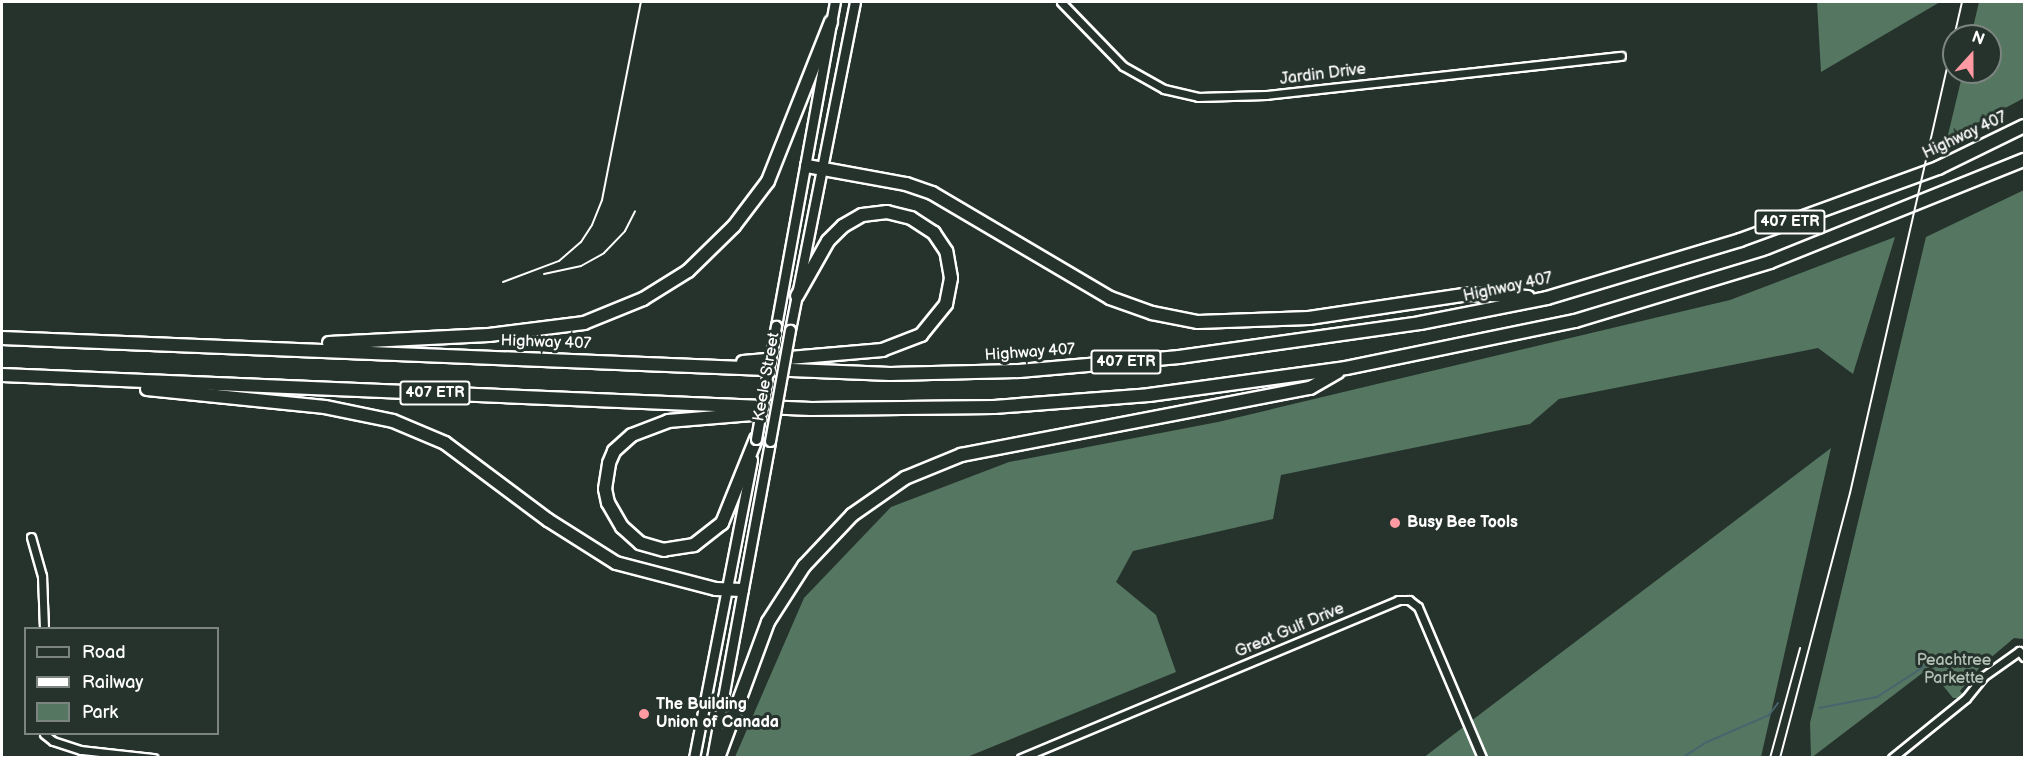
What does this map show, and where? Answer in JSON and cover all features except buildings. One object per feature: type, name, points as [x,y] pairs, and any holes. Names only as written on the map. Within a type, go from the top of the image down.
[{"type":"highway","points":[[253,347],[489,335],[584,323],[644,299],[688,271],[734,226],[768,181],[831,22]]},
{"type":"highway","name":"Highway 407","points":[[2,338],[924,374],[1059,369],[1293,343],[1420,323],[1547,298],[1740,240],[1938,168],[2025,126]]},
{"type":"highway","name":"407 ETR","points":[[2,375],[811,408],[1044,404],[1149,395],[1346,368],[1575,321],[1770,262],[2025,160]]},
{"type":"highway","points":[[807,166],[906,184],[932,194],[1110,298],[1152,313],[1198,322],[1310,318],[1470,294],[1547,298]]},
{"type":"highway","points":[[701,367],[840,355],[906,344],[935,323],[946,304],[951,278],[946,251],[934,233],[911,218],[887,212],[862,215],[843,226],[828,241],[797,296]]},
{"type":"highway","points":[[718,758],[768,621],[798,576],[852,515],[905,478],[961,455],[1310,388],[1346,368]]},
{"type":"highway","points":[[60,377],[325,407],[393,421],[445,443],[571,536],[616,563],[682,582],[742,590]]},
{"type":"highway","points":[[756,439],[722,523],[694,545],[663,550],[640,543],[622,527],[608,503],[606,476],[614,451],[632,435],[650,426],[811,408]]},
{"type":"main road","name":"Keele Street","points":[[694,758],[807,166],[835,2]]},
{"type":"main road","name":"Keele Street","points":[[712,758],[790,330],[855,2]]},
{"type":"street","name":"Jardin Drive","points":[[1062,2],[1123,66],[1164,89],[1198,97],[1233,98],[1621,56]]},
{"type":"street","points":[[31,537],[42,576],[44,627]]},
{"type":"street","name":"Great Gulf Drive","points":[[1021,758],[1398,600],[1409,600],[1418,607],[1482,758]]},
{"type":"street","points":[[1892,758],[1966,698],[1984,676],[2022,654]]},
{"type":"street","points":[[45,735],[53,741],[81,750],[154,758]]},
{"type":"green space","points":[[1817,2],[1940,2],[1821,72]]},
{"type":"green space","points":[[1979,2],[2024,2],[2024,98],[1947,139],[1960,84],[2002,84],[2002,24],[1974,24]]},
{"type":"green space","name":"Peachtree Parkette","points":[[2024,190],[2024,639],[2014,638],[1981,666],[1960,691],[1966,698],[1953,698],[1929,668],[1811,758],[1810,723],[1926,237]]},
{"type":"green space","points":[[1895,237],[1853,374],[1818,348],[1559,399],[1530,424],[1281,475],[1273,519],[1133,551],[1116,582],[1156,615],[1176,672],[967,757],[735,757],[804,598],[891,507],[1009,462],[1218,422],[1730,300]]},
{"type":"green space","points":[[1831,448],[1761,757],[1423,758],[1479,715]]},
{"type":"waterway","points":[[1819,708],[1877,697],[1928,664]]},
{"type":"waterway","points":[[1682,758],[1707,742],[1769,715],[1778,703]]},
{"type":"railway","points":[[503,282],[559,261],[581,242],[592,225],[602,200],[641,2]]},
{"type":"railway","points":[[1780,758],[1850,493],[1962,2]]},
{"type":"railway","points":[[544,274],[581,266],[604,253],[625,231],[635,211]]},
{"type":"railway","points":[[1770,758],[1800,648]]},
{"type":"place","name":"Busy Bee Tools","points":[[1395,523]]},
{"type":"place","name":"The Building Union of Canada","points":[[644,714]]}]
